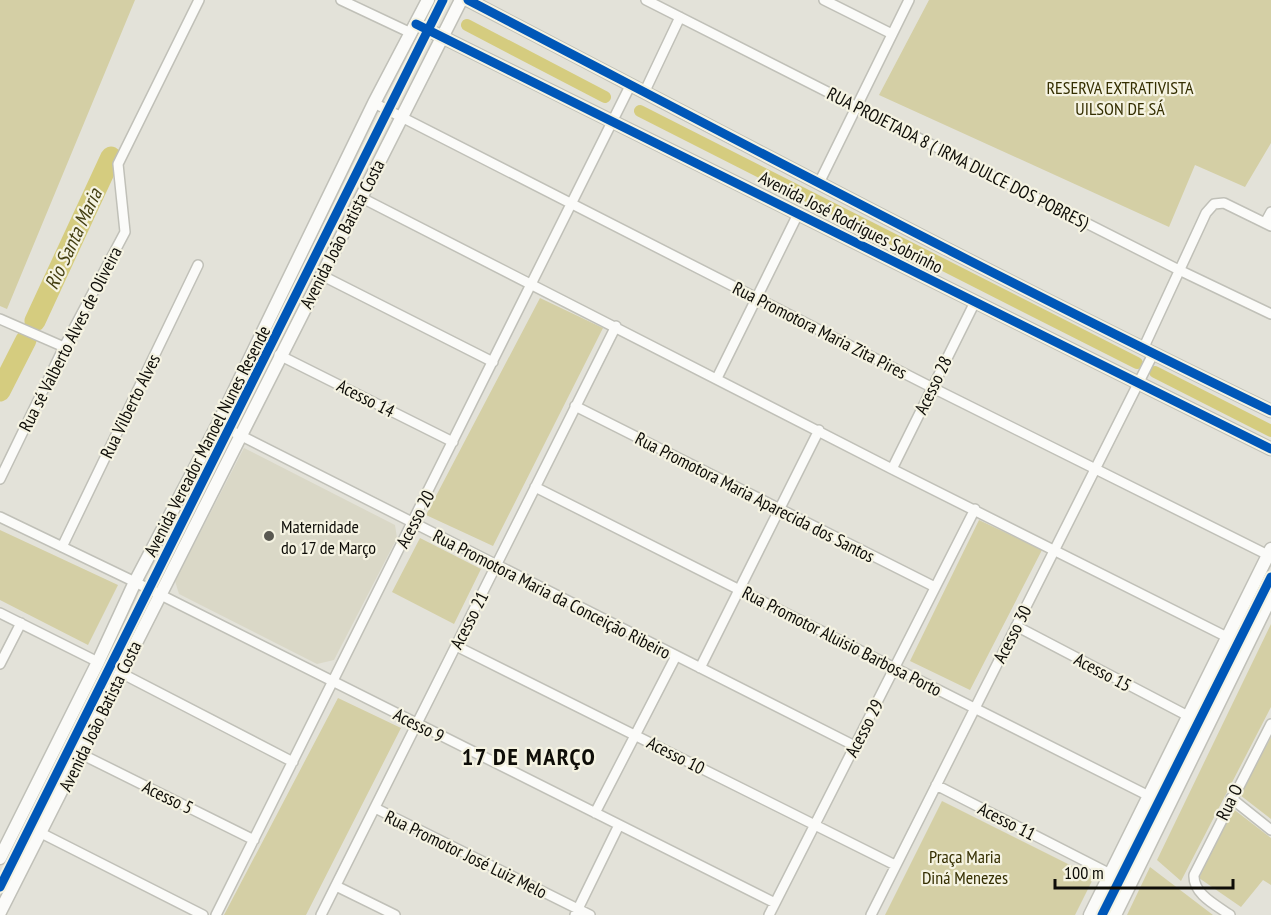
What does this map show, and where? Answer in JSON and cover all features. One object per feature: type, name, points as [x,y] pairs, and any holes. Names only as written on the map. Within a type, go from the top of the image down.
[{"type":"street","name":"Rua sé Valberto Alves de Oliveira","points":[[0,479],[64,347],[125,232],[118,164],[199,0]]},
{"type":"street","points":[[341,0],[414,28]]},
{"type":"street","name":"Avenida Vereador Manoel Nunes Resende","points":[[0,858],[98,662],[135,582],[218,424],[374,103],[428,0]]},
{"type":"street","name":"Avenida João Batista Costa","points":[[1,914],[279,355],[362,198],[461,0]]},
{"type":"street","name":"Avenida José Rodrigues Sobrinho","points":[[468,0],[819,183],[1148,351],[1271,411]]},
{"type":"street","name":"RUA PROJETADA 8 ( IRMA DULCE DOS POBRES)","points":[[646,0],[1179,270],[1271,314]]},
{"type":"street","points":[[824,0],[892,34]]},
{"type":"street","points":[[819,183],[909,0]]},
{"type":"street","points":[[644,93],[680,17]]},
{"type":"street","name":"Avenida José Rodrigues Sobrinho","points":[[414,28],[441,37],[1271,449]]},
{"type":"street","name":"Acesso 20","points":[[216,915],[630,86]]},
{"type":"street","name":"Rua Promotora Maria Zita Pires","points":[[374,103],[931,387],[1269,552]]},
{"type":"street","points":[[362,198],[819,430],[892,470],[975,509],[1227,637]]},
{"type":"street","name":"Acesso 30","points":[[871,915],[1137,384],[1179,270],[1206,213],[1214,204],[1224,203],[1268,224]]},
{"type":"street","points":[[1268,224],[1271,212]]},
{"type":"street","points":[[717,378],[798,214]]},
{"type":"street","name":"Rua Vilberto Alves","points":[[62,547],[198,265]]},
{"type":"street","points":[[321,275],[493,362]]},
{"type":"street","name":"Acesso 28","points":[[892,470],[975,302]]},
{"type":"street","points":[[0,319],[64,347]]},
{"type":"street","name":"Acesso 21","points":[[321,915],[616,326]]},
{"type":"street","name":"Acesso 14","points":[[279,355],[453,442]]},
{"type":"street","name":"Rua Promotora Maria Aparecida dos Santos","points":[[575,406],[935,587]]},
{"type":"street","name":"Rua Promotora Maria da Conceição Ribeiro","points":[[218,424],[855,746]]},
{"type":"street","points":[[700,668],[819,430]]},
{"type":"street","name":"Rua Promotor Aluisio Barbosa Porto","points":[[535,487],[1149,796]]},
{"type":"street","name":"Acesso 29","points":[[769,915],[975,509]]},
{"type":"street","name":"Acesso 9","points":[[0,517],[135,582],[775,903]]},
{"type":"street","points":[[1090,915],[1190,717],[1269,552]]},
{"type":"street","points":[[1115,915],[1271,597]]},
{"type":"street","points":[[0,613],[98,662]]},
{"type":"street","points":[[0,664],[21,623]]},
{"type":"street","name":"Acesso 15","points":[[1016,626],[1190,717]]},
{"type":"street","name":"Acesso 10","points":[[456,646],[895,865]]},
{"type":"street","points":[[595,813],[675,656]]},
{"type":"street","points":[[121,674],[293,762]]},
{"type":"street","name":"Rua O","points":[[1230,915],[1198,891],[1194,882],[1195,871],[1271,724]]},
{"type":"street","name":"Acesso 5","points":[[81,754],[254,840]]},
{"type":"street","name":"Acesso 11","points":[[936,785],[1130,884]]},
{"type":"street","points":[[1231,798],[1271,830]]},
{"type":"street","name":"Rua Promotor José Luiz Melo","points":[[375,808],[576,912],[590,915]]},
{"type":"street","points":[[576,912],[618,825]]},
{"type":"street","points":[[41,833],[203,915]]},
{"type":"street","points":[[336,886],[395,915]]},
{"type":"shaded area","points":[[244,448],[395,525],[397,538],[334,660],[317,664],[179,594],[175,581]]},
{"type":"green space","points":[[0,0],[135,0],[7,309],[0,306]]},
{"type":"green space","name":"RESERVA EXTRATIVISTA UILSON DE SÁ","points":[[929,0],[1271,0],[1271,143],[1245,187],[1195,165],[1169,227],[879,95]]},
{"type":"green space","points":[[540,298],[603,328],[493,546],[426,515]]},
{"type":"green space","points":[[979,520],[1042,550],[970,690],[910,661]]},
{"type":"green space","points":[[0,530],[118,585],[88,645],[0,600]]},
{"type":"green space","points":[[420,538],[481,569],[454,624],[392,592]]},
{"type":"green space","points":[[1271,624],[1271,707],[1181,881],[1157,860]]},
{"type":"green space","points":[[338,698],[401,728],[306,915],[224,915]]},
{"type":"green space","points":[[1271,737],[1271,819],[1240,795]]},
{"type":"green space","name":"Praça Maria Diná Menezes","points":[[942,801],[1094,877],[1075,915],[885,915]]},
{"type":"green space","points":[[1232,808],[1271,838],[1271,885],[1263,880],[1241,907],[1199,878]]},
{"type":"green space","points":[[1150,867],[1213,915],[1127,915]]},
{"type":"waterway","points":[[467,25],[605,97]]},
{"type":"waterway","points":[[640,111],[1137,363]]},
{"type":"waterway","name":"Rio Santa Maria","points":[[35,321],[111,157]]},
{"type":"waterway","name":"Rio Santa Maria","points":[[0,391],[26,340]]},
{"type":"waterway","points":[[1155,372],[1271,431]]},
{"type":"cycle path","points":[[0,887],[443,0]]},
{"type":"cycle path","points":[[468,0],[968,260],[1271,411]]},
{"type":"cycle path","points":[[416,24],[1271,449]]},
{"type":"cycle path","points":[[1102,915],[1271,577]]},
{"type":"place","name":"Maternidade do 17 de Março","points":[[269,536]]},
{"type":"district","name":"17 DE MARÇO","points":[[529,756]]}]
